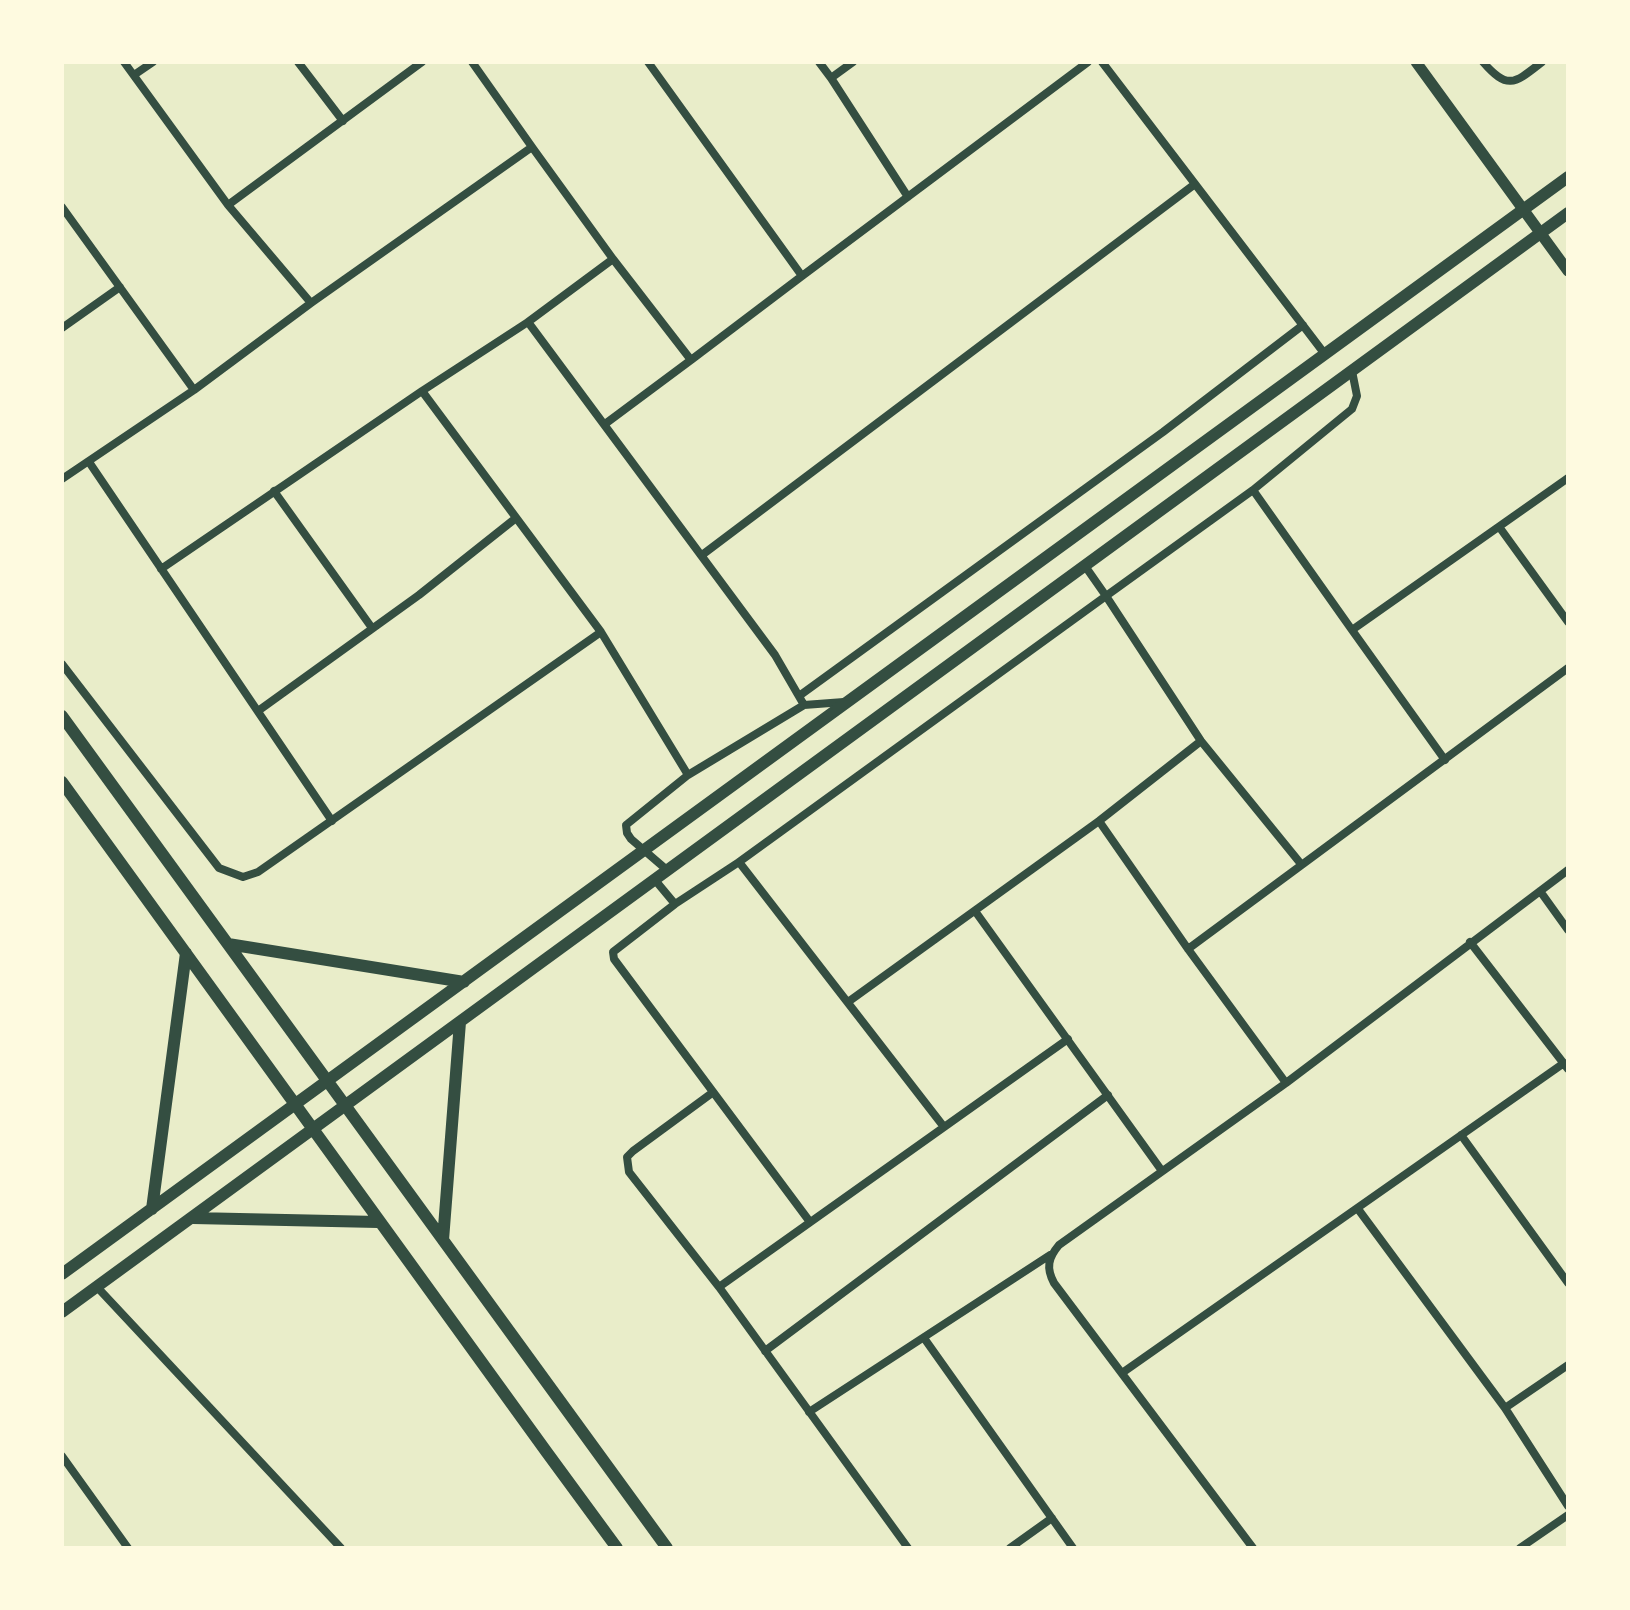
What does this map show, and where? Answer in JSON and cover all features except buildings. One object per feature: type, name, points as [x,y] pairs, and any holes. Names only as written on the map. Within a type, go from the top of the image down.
[{"type":"main road","points":[[62,1274],[1568,177]]},
{"type":"main road","points":[[62,1312],[1568,213]]},
{"type":"main road","points":[[62,716],[667,1548]]},
{"type":"main road","points":[[62,782],[617,1548]]},
{"type":"main road","points":[[228,944],[464,982]]},
{"type":"main road","points":[[152,1209],[186,953]]},
{"type":"main road","points":[[443,1240],[460,1022]]},
{"type":"main road","points":[[193,1218],[378,1222]]},
{"type":"street","points":[[124,62],[228,205],[311,303]]},
{"type":"street","points":[[134,75],[153,62]]},
{"type":"street","points":[[298,62],[343,121]]},
{"type":"street","points":[[228,205],[422,62]]},
{"type":"street","points":[[472,62],[613,259],[691,360]]},
{"type":"street","points":[[648,62],[802,276]]},
{"type":"street","points":[[819,62],[908,197]]},
{"type":"street","points":[[831,78],[853,62]]},
{"type":"street","points":[[605,424],[1088,62]]},
{"type":"street","points":[[1102,62],[1324,353]]},
{"type":"street","points":[[1416,62],[1568,271]]},
{"type":"street","points":[[1483,62],[1504,82],[1513,82],[1542,62]]},
{"type":"street","points":[[62,479],[194,390],[532,147]]},
{"type":"street","points":[[702,555],[1195,184]]},
{"type":"street","points":[[62,207],[194,390]]},
{"type":"street","points":[[161,569],[528,322],[613,259]]},
{"type":"street","points":[[62,328],[120,287]]},
{"type":"street","points":[[528,322],[775,655],[804,705]]},
{"type":"street","points":[[799,696],[1163,432],[1303,325]]},
{"type":"street","points":[[810,1222],[614,959],[613,952],[675,904],[739,862],[1253,490],[1352,409],[1357,396],[1352,371]]},
{"type":"street","points":[[422,391],[601,632],[688,775]]},
{"type":"street","points":[[89,462],[332,821]]},
{"type":"street","points":[[1352,630],[1568,478]]},
{"type":"street","points":[[1253,490],[1445,760]]},
{"type":"street","points":[[274,491],[372,628]]},
{"type":"street","points":[[258,711],[516,518]]},
{"type":"street","points":[[1500,528],[1568,622]]},
{"type":"street","points":[[1085,566],[1201,741],[1301,864]]},
{"type":"street","points":[[62,664],[219,868],[243,877],[258,872],[601,632]]},
{"type":"street","points":[[1188,949],[1568,668]]},
{"type":"street","points":[[667,870],[627,833],[626,825],[688,775],[804,705],[845,702]]},
{"type":"street","points":[[848,1002],[1099,821],[1201,741]]},
{"type":"street","points":[[1099,821],[1286,1083]]},
{"type":"street","points":[[739,862],[944,1127]]},
{"type":"street","points":[[809,1412],[1050,1255],[1059,1245],[1286,1083],[1568,870]]},
{"type":"street","points":[[655,880],[675,904]]},
{"type":"street","points":[[1540,891],[1568,930]]},
{"type":"street","points":[[975,911],[1162,1171]]},
{"type":"street","points":[[1122,1373],[1461,1135],[1566,1066],[1470,942]]},
{"type":"street","points":[[719,1287],[1068,1039]]},
{"type":"street","points":[[712,1093],[633,1151],[627,1157],[629,1172],[719,1287],[908,1548]]},
{"type":"street","points":[[765,1351],[1108,1095]]},
{"type":"street","points":[[1461,1135],[1568,1283]]},
{"type":"street","points":[[1358,1209],[1505,1408],[1568,1506]]},
{"type":"street","points":[[1050,1255],[1048,1271],[1054,1283],[1253,1548]]},
{"type":"street","points":[[97,1287],[341,1548]]},
{"type":"street","points":[[924,1338],[1073,1548]]},
{"type":"street","points":[[1505,1408],[1568,1365]]},
{"type":"street","points":[[62,1456],[128,1548]]},
{"type":"street","points":[[1520,1548],[1568,1515]]},
{"type":"street","points":[[1010,1548],[1052,1518]]}]
